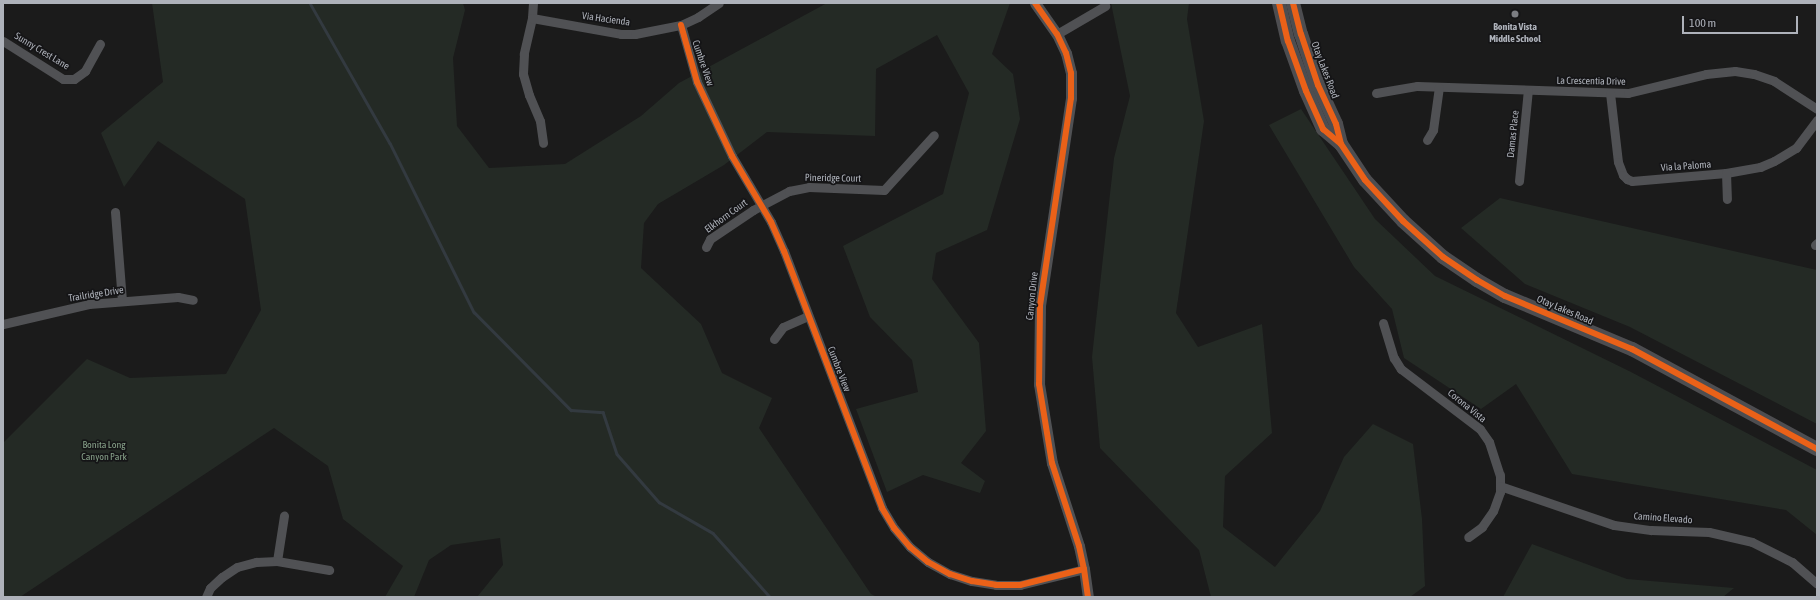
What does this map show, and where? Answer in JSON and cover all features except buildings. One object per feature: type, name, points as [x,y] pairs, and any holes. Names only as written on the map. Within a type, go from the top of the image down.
[{"type":"main road","name":"Otay Lakes Road","points":[[1279,3],[1288,41],[1306,91],[1323,129],[1341,144],[1365,180],[1403,221],[1443,257],[1477,280],[1505,296],[1632,349],[1817,449]]},
{"type":"main road","name":"Otay Lakes Road","points":[[1293,3],[1301,34],[1318,85],[1336,124],[1341,144]]},
{"type":"street","points":[[532,3],[532,18],[524,54],[523,74],[528,95],[540,121],[543,143]]},
{"type":"street","name":"Via Hacienda","points":[[532,18],[621,34],[646,33],[681,26],[702,15],[719,3]]},
{"type":"street","name":"Canyon Drive","points":[[1036,3],[1057,34],[1066,53],[1071,72],[1071,98],[1040,302],[1039,384],[1052,463],[1084,569],[1088,597]]},
{"type":"street","points":[[1057,34],[1105,6]]},
{"type":"street","name":"Cumbre View","points":[[681,26],[697,82],[732,156],[761,205],[784,252],[882,508],[894,528],[910,547],[928,562],[950,574],[984,584],[1020,585],[1084,569]]},
{"type":"street","name":"Sunny Crest Lane","points":[[3,41],[63,78],[74,79],[82,74],[100,44]]},
{"type":"street","name":"La Crescentia Drive","points":[[1376,93],[1411,86],[1628,93],[1706,74],[1735,71],[1754,74],[1774,81],[1817,109]]},
{"type":"street","points":[[1427,140],[1433,130],[1439,87]]},
{"type":"street","name":"Damas Place","points":[[1519,180],[1528,90]]},
{"type":"street","name":"Via la Paloma","points":[[1610,93],[1618,162],[1623,175],[1632,181],[1726,173],[1760,167],[1786,155],[1796,148],[1817,120]]},
{"type":"street","name":"Pineridge Court","points":[[761,205],[789,191],[809,187],[884,190],[934,135]]},
{"type":"street","points":[[1726,173],[1727,199]]},
{"type":"street","name":"Elkhorn Court","points":[[706,247],[710,239],[761,205]]},
{"type":"street","points":[[115,212],[122,301]]},
{"type":"street","name":"Trailridge Drive","points":[[3,324],[89,304],[178,297],[193,300]]},
{"type":"street","points":[[774,339],[783,327],[808,316]]},
{"type":"street","name":"Corona Vista","points":[[1383,323],[1394,358],[1401,369],[1480,429],[1489,442],[1500,475],[1500,486],[1493,511],[1482,527],[1468,537]]},
{"type":"street","name":"Camino Elevado","points":[[1500,486],[1614,525],[1651,530],[1709,532],[1752,542],[1792,562],[1817,584]]},
{"type":"street","points":[[277,562],[284,516]]},
{"type":"street","points":[[206,597],[210,588],[222,577],[237,568],[256,562],[277,562],[330,570]]},
{"type":"green space","name":"Bonita Long Canyon Park","points":[[152,3],[463,3],[465,10],[453,58],[457,126],[489,168],[565,164],[641,116],[679,83],[827,3],[1010,3],[992,54],[1013,74],[1020,119],[987,230],[936,253],[932,279],[979,343],[986,431],[961,463],[985,481],[980,493],[923,475],[887,492],[856,409],[918,392],[912,360],[870,317],[843,246],[943,194],[969,93],[937,35],[876,69],[875,136],[767,132],[724,165],[658,204],[644,223],[641,268],[701,324],[722,373],[772,398],[759,428],[871,594],[877,597],[477,597],[503,565],[500,538],[451,545],[429,560],[414,597],[385,597],[403,566],[343,519],[328,466],[274,428],[20,597],[3,597],[3,443],[87,359],[130,378],[226,374],[261,310],[245,199],[158,141],[124,187],[101,133],[163,82]]},
{"type":"green space","points":[[1111,3],[1189,3],[1187,19],[1204,121],[1176,313],[1198,347],[1262,324],[1272,433],[1225,476],[1223,527],[1275,567],[1320,511],[1344,457],[1373,424],[1413,444],[1422,519],[1425,586],[1410,597],[1211,597],[1199,550],[1100,448],[1092,357],[1114,158],[1130,96]]},
{"type":"green space","points":[[1301,109],[1375,219],[1435,276],[1631,372],[1817,470],[1817,535],[1786,510],[1572,474],[1516,384],[1481,409],[1404,358],[1392,309],[1354,267],[1269,125]]},
{"type":"green space","points":[[1500,198],[1817,270],[1817,424],[1630,327],[1525,284],[1461,228]]},
{"type":"green space","points":[[1532,544],[1627,579],[1734,588],[1723,597],[1503,597]]},
{"type":"waterway","points":[[310,3],[390,143],[474,312],[571,410],[603,412],[617,454],[659,502],[713,533],[770,597]]},
{"type":"cycle path","points":[[1035,3],[1057,34],[1066,53],[1071,73],[1071,98],[1040,306],[1039,384],[1052,463],[1079,546],[1088,597]]},
{"type":"cycle path","points":[[1279,3],[1288,41],[1306,91],[1323,129],[1341,144]]},
{"type":"cycle path","points":[[1293,3],[1301,34],[1318,85],[1336,124],[1341,144],[1365,180],[1403,221],[1443,257],[1477,280],[1505,296],[1632,349],[1817,449]]},
{"type":"cycle path","points":[[681,25],[697,82],[732,156],[771,222],[784,251],[882,508],[894,528],[910,547],[928,562],[950,574],[972,581],[996,585],[1020,585],[1084,569]]},
{"type":"place","name":"Bonita Vista Middle School","points":[[1515,14]]}]
